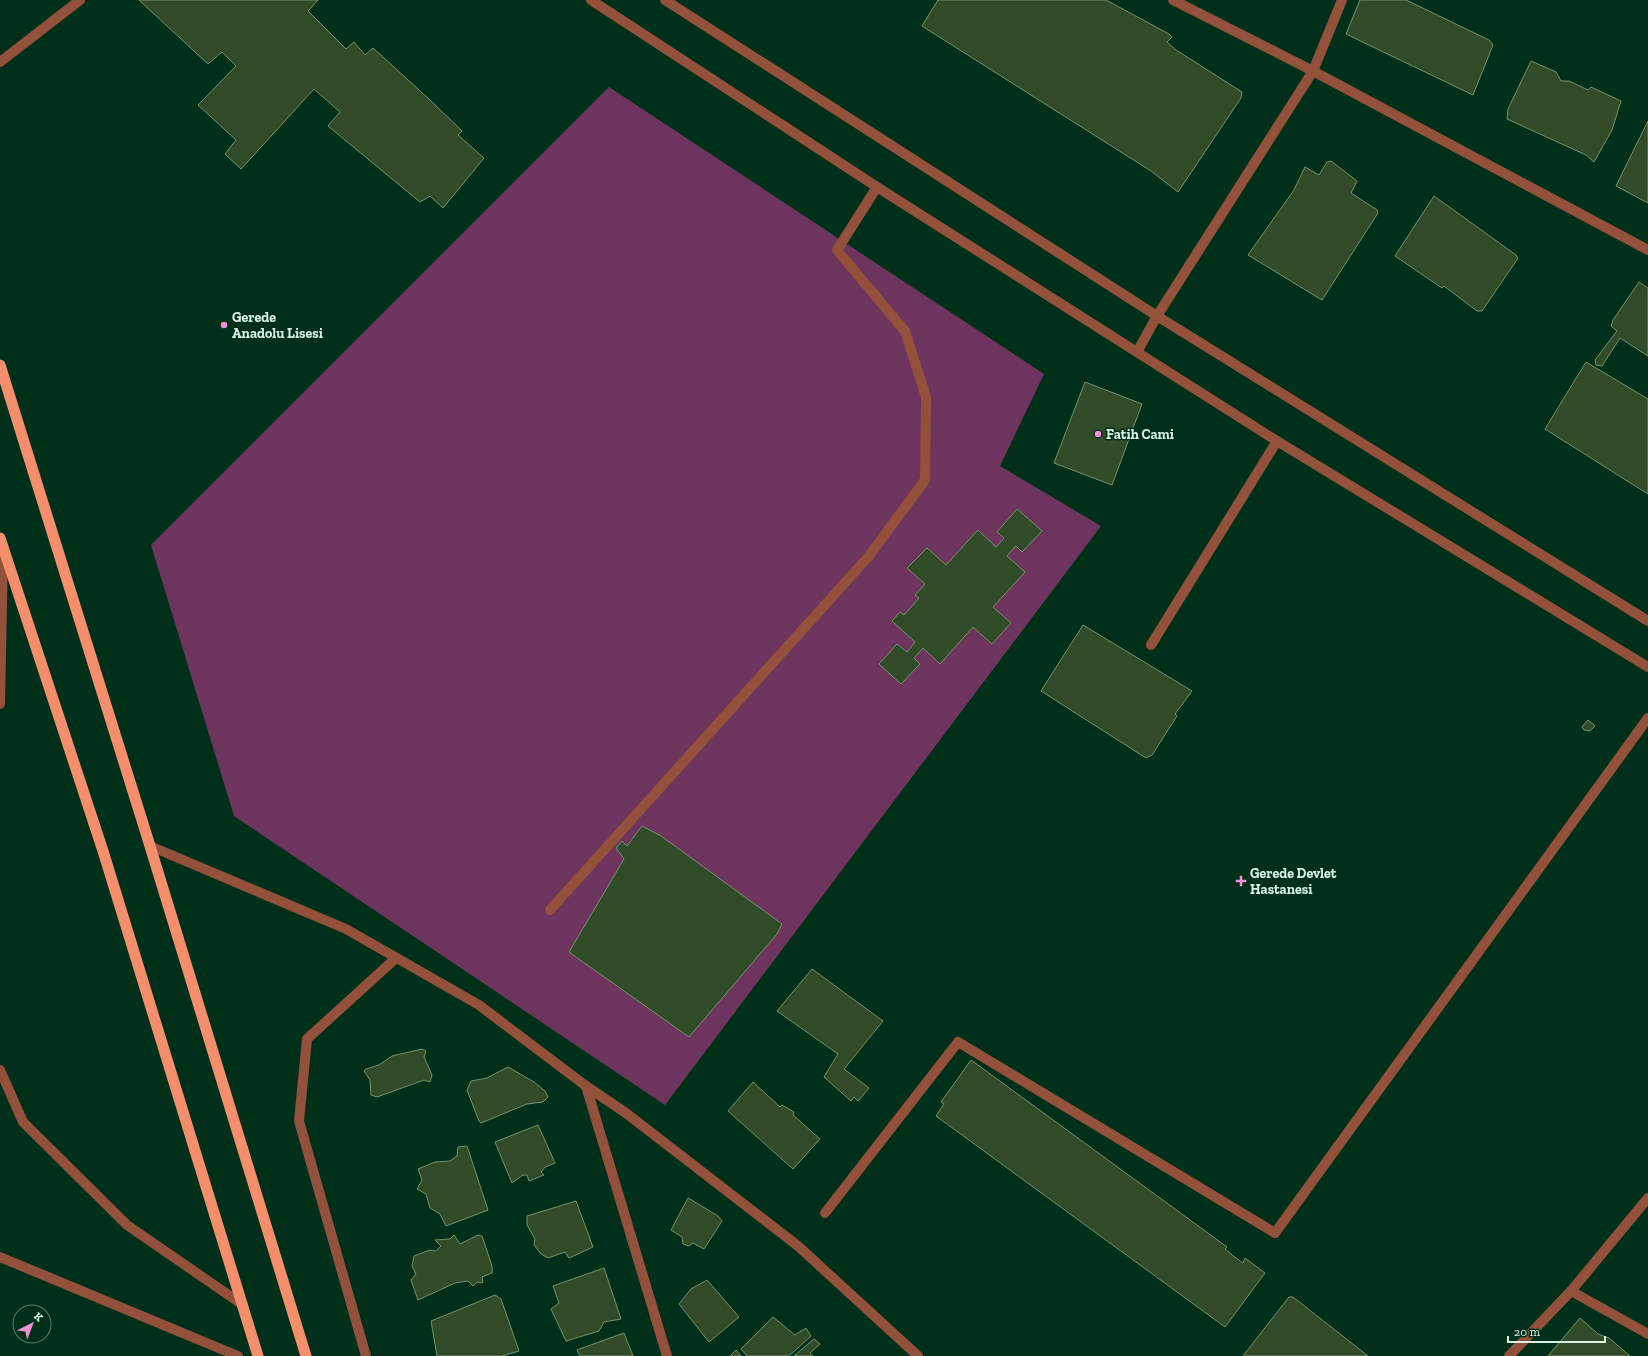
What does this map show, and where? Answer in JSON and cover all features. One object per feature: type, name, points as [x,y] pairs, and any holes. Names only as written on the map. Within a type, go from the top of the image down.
[{"type":"highway","points":[[0,365],[150,846],[306,1356]]},
{"type":"highway","points":[[1,543],[105,859],[258,1356]]},
{"type":"street","points":[[0,62],[80,0]]},
{"type":"street","points":[[591,0],[877,187],[1277,441],[1648,667]]},
{"type":"street","points":[[665,0],[1157,316],[1648,621]]},
{"type":"street","points":[[1172,0],[1313,71],[1648,250]]},
{"type":"street","points":[[1137,352],[1157,316],[1313,71],[1342,0]]},
{"type":"street","points":[[550,910],[869,556],[925,480],[926,397],[905,331],[837,250],[877,187]]},
{"type":"street","points":[[1151,645],[1277,441]]},
{"type":"street","points":[[0,704],[1,543]]},
{"type":"street","points":[[825,1213],[958,1042],[1275,1233],[1648,718]]},
{"type":"street","points":[[150,846],[346,929],[479,1005],[586,1086],[626,1113],[798,1246],[918,1356]]},
{"type":"street","points":[[366,1356],[299,1121],[307,1039],[396,958]]},
{"type":"street","points":[[0,1070],[23,1122],[127,1225],[243,1305]]},
{"type":"street","points":[[586,1086],[667,1356]]},
{"type":"street","points":[[1509,1356],[1571,1291],[1648,1198]]},
{"type":"street","points":[[0,1256],[238,1356]]},
{"type":"street","points":[[1571,1291],[1648,1334]]},
{"type":"shaded area","points":[[609,87],[1044,374],[1000,466],[1101,526],[665,1105],[234,816],[151,545]]},
{"type":"building","points":[[139,0],[318,0],[308,11],[346,49],[354,42],[365,55],[373,48],[462,131],[458,135],[484,158],[443,208],[430,196],[420,202],[328,126],[340,112],[314,89],[241,169],[225,154],[236,140],[198,105],[236,66],[222,52],[208,64]]},
{"type":"building","points":[[938,0],[1106,0],[1169,34],[1172,37],[1167,42],[1176,50],[1242,92],[1241,98],[1178,192],[1151,171],[922,26]]},
{"type":"building","points":[[1360,0],[1406,0],[1489,40],[1493,45],[1473,95],[1346,34]]},
{"type":"building","points":[[1531,61],[1556,72],[1561,81],[1569,81],[1588,90],[1591,87],[1621,101],[1612,130],[1594,162],[1586,155],[1507,119],[1508,109]]},
{"type":"building","points":[[1648,121],[1648,203],[1616,186]]},
{"type":"building","points":[[1331,161],[1357,181],[1351,193],[1377,210],[1378,213],[1322,300],[1248,255],[1294,190],[1305,167],[1319,175],[1327,162]]},
{"type":"building","points":[[1434,196],[1516,255],[1518,258],[1482,311],[1477,311],[1444,286],[1442,288],[1395,256]]},
{"type":"building","points":[[1639,282],[1648,288],[1648,356],[1620,338],[1602,366],[1596,365],[1595,360],[1617,331],[1611,326],[1613,320]]},
{"type":"building","points":[[1586,362],[1648,399],[1648,494],[1545,429]]},
{"type":"building","name":"Fatih Cami","points":[[1085,382],[1142,404],[1112,485],[1054,463]]},
{"type":"building","points":[[1017,509],[1042,531],[1022,552],[1016,546],[1007,556],[1025,572],[993,607],[1011,623],[992,644],[973,627],[940,664],[923,648],[914,658],[920,664],[901,684],[879,664],[897,644],[907,652],[915,642],[892,621],[900,612],[904,615],[919,598],[915,595],[925,584],[907,568],[927,548],[946,565],[978,530],[996,547],[1004,538],[997,532]]},
{"type":"building","points":[[1083,625],[1192,691],[1175,714],[1177,716],[1152,755],[1146,758],[1041,691]]},
{"type":"building","points":[[1588,720],[1595,726],[1590,731],[1584,730],[1582,727]]},
{"type":"building","points":[[642,826],[661,836],[782,924],[777,934],[689,1037],[569,952],[624,859],[616,848],[622,841],[627,846]]},
{"type":"building","points":[[812,969],[883,1021],[844,1069],[869,1088],[858,1101],[854,1097],[851,1101],[824,1077],[838,1054],[777,1011]]},
{"type":"building","points":[[422,1049],[426,1051],[424,1057],[432,1075],[430,1082],[424,1080],[377,1097],[371,1095],[370,1080],[364,1071],[366,1069],[379,1065],[392,1056]]},
{"type":"building","points":[[971,1060],[1227,1247],[1225,1249],[1243,1263],[1245,1258],[1265,1273],[1225,1327],[936,1116],[944,1104],[941,1102]]},
{"type":"building","points":[[508,1067],[534,1082],[545,1091],[548,1097],[543,1102],[527,1104],[481,1123],[467,1090],[471,1081],[487,1078]]},
{"type":"building","points":[[753,1082],[780,1107],[782,1105],[794,1112],[793,1115],[820,1139],[793,1169],[728,1111]]},
{"type":"building","points":[[538,1125],[555,1163],[545,1167],[541,1172],[544,1175],[529,1181],[527,1175],[523,1175],[512,1183],[495,1142]]},
{"type":"building","points":[[467,1146],[488,1210],[446,1226],[440,1214],[430,1208],[426,1194],[417,1189],[422,1180],[418,1169],[435,1162],[450,1161],[457,1156],[458,1147]]},
{"type":"building","points":[[688,1198],[718,1216],[722,1221],[704,1249],[693,1243],[689,1246],[683,1244],[682,1237],[671,1230]]},
{"type":"building","points":[[576,1201],[593,1247],[569,1258],[565,1252],[548,1258],[541,1254],[534,1245],[535,1239],[527,1225],[527,1216]]},
{"type":"building","points":[[454,1235],[460,1244],[478,1235],[482,1236],[492,1266],[492,1273],[482,1277],[483,1283],[477,1282],[473,1286],[468,1281],[455,1283],[418,1300],[411,1280],[416,1274],[412,1266],[414,1256],[430,1250],[436,1251],[441,1246],[435,1240],[450,1239]]},
{"type":"building","points":[[604,1268],[621,1319],[604,1322],[599,1331],[566,1341],[551,1309],[559,1303],[553,1286]]},
{"type":"building","points":[[707,1280],[739,1317],[709,1342],[679,1304],[691,1289]]},
{"type":"building","points":[[495,1295],[501,1299],[519,1351],[502,1356],[437,1356],[431,1321]]},
{"type":"building","points":[[1289,1297],[1293,1297],[1368,1356],[1243,1356]]},
{"type":"building","points":[[773,1317],[795,1335],[806,1328],[811,1336],[789,1356],[747,1356],[741,1349]]},
{"type":"building","points":[[1580,1318],[1598,1334],[1609,1338],[1630,1356],[1548,1356]]},
{"type":"building","points":[[624,1333],[633,1356],[580,1356],[577,1350]]},
{"type":"building","points":[[814,1339],[820,1344],[810,1353],[813,1356],[794,1356]]},
{"type":"building","points":[[736,1350],[741,1356],[730,1356]]},
{"type":"place","name":"Gerede Anadolu Lisesi","points":[[224,325]]},
{"type":"place","name":"Fatih Cami","points":[[1098,434]]},
{"type":"place","name":"Gerede Devlet Hastanesi","points":[[1241,881]]}]
